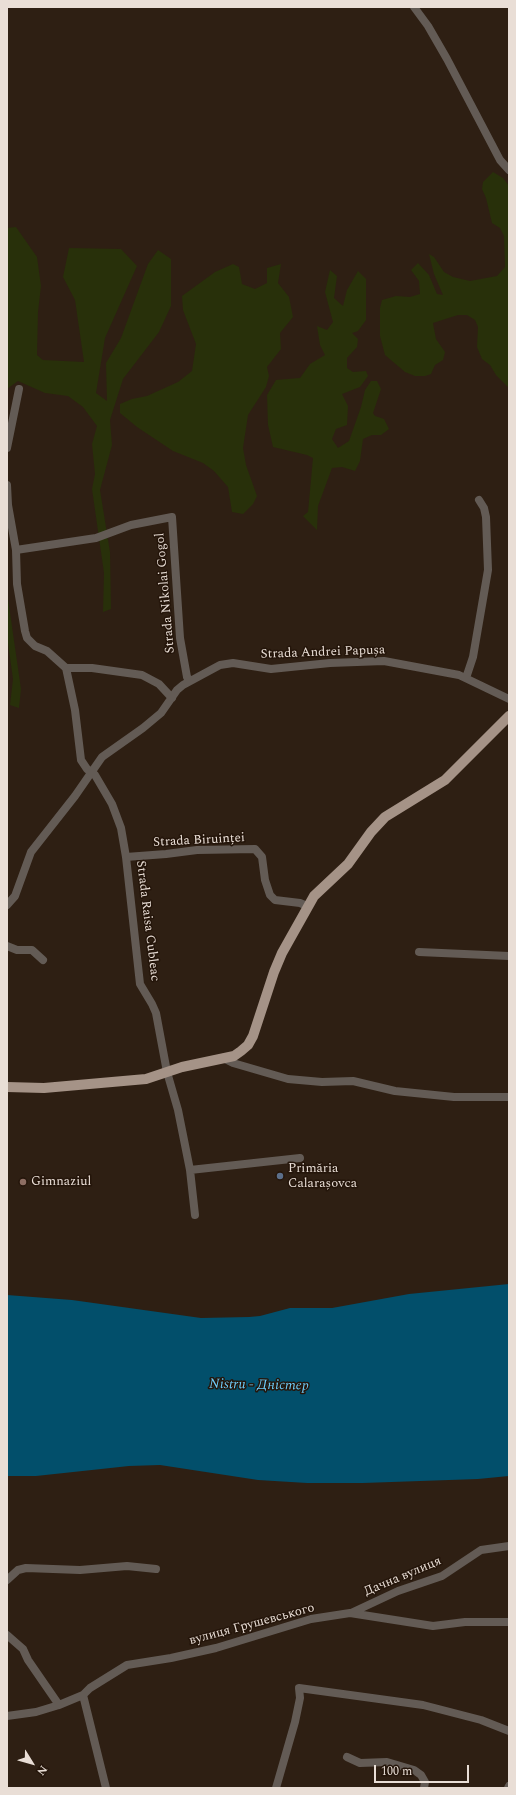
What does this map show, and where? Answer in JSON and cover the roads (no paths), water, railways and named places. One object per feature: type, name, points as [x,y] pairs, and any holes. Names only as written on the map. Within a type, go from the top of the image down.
[{"type":"main road","points":[[7,1087],[44,1088],[146,1079],[182,1067],[234,1056],[248,1045],[253,1036],[276,965],[307,906],[321,889],[348,864],[382,820],[445,780],[509,716]]},
{"type":"street","points":[[414,7],[428,26],[447,59],[500,160],[509,170]]},
{"type":"street","points":[[7,448],[19,389]]},
{"type":"street","points":[[7,485],[8,505],[16,550],[17,584],[27,638],[35,646],[47,651],[66,668],[92,668],[142,675],[159,684],[172,698]]},
{"type":"street","points":[[466,678],[473,657],[488,570],[486,517],[484,508],[479,500]]},
{"type":"street","name":"Strada Nikolai Gogol","points":[[16,550],[96,538],[131,525],[172,517],[180,638],[187,677],[190,681]]},
{"type":"street","name":"Strada Andrei Papușa","points":[[7,904],[15,896],[31,852],[75,796],[102,757],[155,718],[177,690],[190,681],[226,664],[272,669],[330,663],[384,661],[459,675],[509,699]]},
{"type":"street","name":"Strada Raisa Cubleac","points":[[66,668],[74,710],[79,751],[84,765],[95,775],[112,804],[121,828],[126,857],[140,984],[156,1013],[167,1072],[178,1110],[190,1170],[195,1215]]},
{"type":"street","name":"Strada Biruinței","points":[[126,857],[197,850],[255,849],[262,857],[265,880],[270,895],[274,900],[307,906]]},
{"type":"street","points":[[7,946],[17,950],[32,950],[43,960]]},
{"type":"street","points":[[419,952],[509,956]]},
{"type":"street","points":[[223,1058],[233,1063],[288,1079],[322,1082],[353,1080],[395,1091],[454,1098],[509,1097]]},
{"type":"street","points":[[190,1170],[300,1158]]},
{"type":"street","name":"Дачна вулиця","points":[[350,1613],[398,1591],[442,1576],[481,1550],[509,1546]]},
{"type":"street","points":[[7,1580],[18,1570],[26,1568],[80,1570],[127,1566],[156,1569]]},
{"type":"street","name":"вулиця Грушевського","points":[[7,1716],[36,1712],[59,1705],[83,1695],[90,1688],[127,1665],[171,1658],[216,1648],[311,1619],[330,1618],[350,1613],[433,1626],[465,1622],[509,1622]]},
{"type":"street","points":[[7,1635],[22,1649],[59,1705]]},
{"type":"street","points":[[276,1788],[295,1722],[300,1698],[299,1688],[423,1705],[481,1720],[509,1731]]},
{"type":"street","points":[[83,1695],[106,1788]]},
{"type":"street","points":[[347,1756],[360,1762],[388,1762],[414,1770],[421,1775],[425,1782],[424,1788]]},
{"type":"water","name":"Nistru - Дністер","points":[[509,1284],[509,1476],[478,1479],[363,1483],[307,1483],[258,1480],[160,1465],[129,1466],[36,1476],[7,1476],[7,1295],[72,1300],[201,1318],[249,1317],[260,1316],[290,1308],[332,1308],[409,1294]]},
{"type":"place","name":"Primăria Calarașovca","points":[[280,1176]]},
{"type":"place","name":"Gimnaziul","points":[[23,1182]]}]
